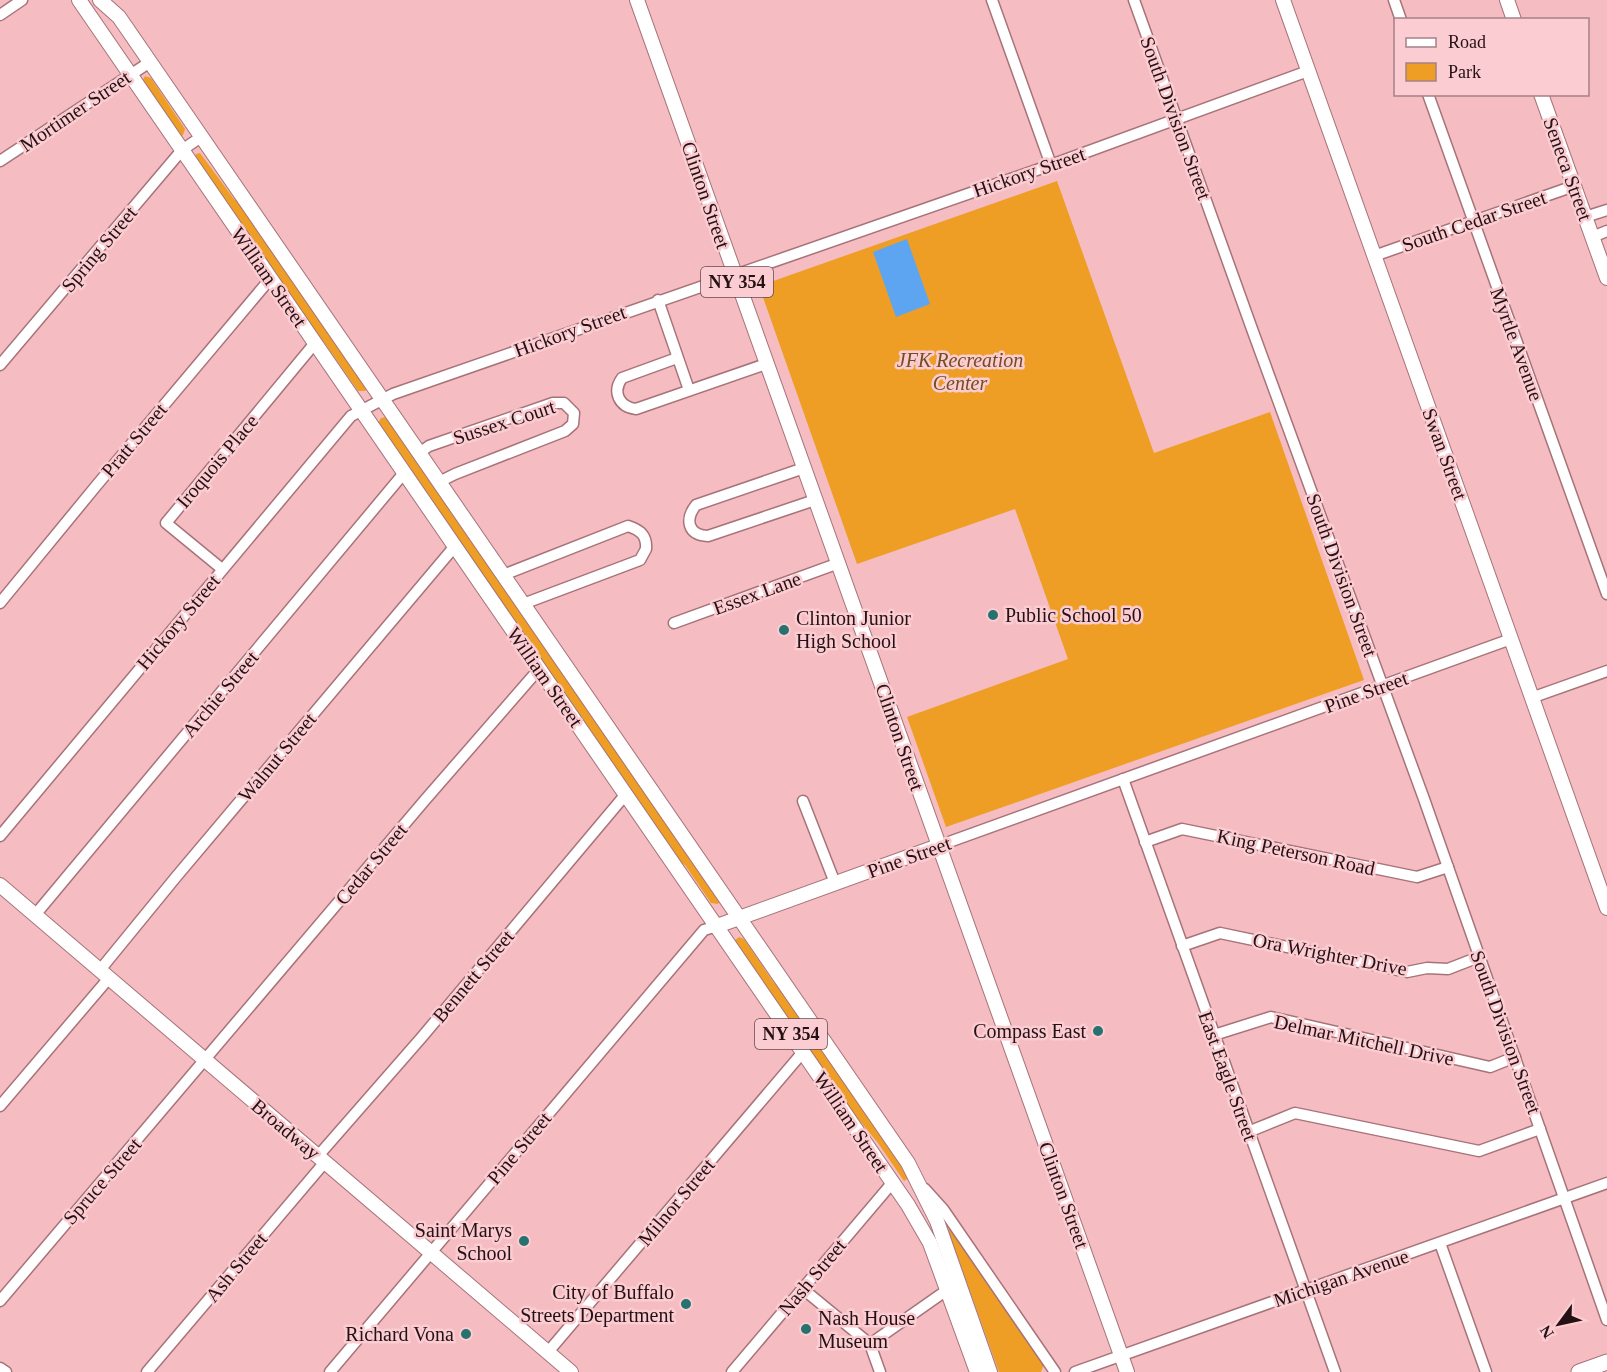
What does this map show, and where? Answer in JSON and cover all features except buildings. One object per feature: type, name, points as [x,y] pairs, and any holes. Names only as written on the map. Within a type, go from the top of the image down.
[{"type":"highway","points":[[1579,1372],[1607,1362]]},
{"type":"main road","name":"William Street","points":[[79,0],[916,1217],[930,1243],[977,1372]]},
{"type":"main road","name":"William Street","points":[[100,0],[119,17],[920,1183],[937,1221],[990,1372]]},
{"type":"main road","name":"NY 354","points":[[116,0],[119,17]]},
{"type":"main road","name":"Clinton Street","points":[[637,0],[1127,1372]]},
{"type":"main road","name":"Swan Street","points":[[1283,0],[1607,908]]},
{"type":"main road","points":[[1507,0],[1513,18]]},
{"type":"main road","name":"Seneca Street","points":[[1542,96],[1607,278]]},
{"type":"main road","name":"Pine Street","points":[[717,926],[938,846]]},
{"type":"main road","name":"Broadway","points":[[0,885],[571,1372]]},
{"type":"street","points":[[0,15],[22,0]]},
{"type":"street","points":[[992,0],[1051,165]]},
{"type":"street","name":"South Division Street","points":[[1134,0],[1383,685],[1607,1320]]},
{"type":"street","points":[[1394,0],[1400,18]]},
{"type":"street","name":"Mortimer Street","points":[[0,161],[150,62]]},
{"type":"street","name":"Hickory Street","points":[[0,836],[351,416],[393,394],[1051,165],[1308,71]]},
{"type":"street","name":"Myrtle Avenue","points":[[1429,96],[1607,594]]},
{"type":"street","name":"Spring Street","points":[[0,365],[182,150],[201,137]]},
{"type":"street","name":"South Cedar Street","points":[[1374,256],[1574,186]]},
{"type":"street","points":[[1585,217],[1607,210]]},
{"type":"street","points":[[1592,237],[1607,231]]},
{"type":"street","name":"Pratt Street","points":[[0,603],[270,279]]},
{"type":"street","points":[[658,300],[689,390]]},
{"type":"street","name":"Iroquois Place","points":[[222,569],[166,523],[315,343]]},
{"type":"street","points":[[677,358],[622,378],[618,395],[622,403],[629,408],[636,409],[766,364]]},
{"type":"street","name":"Sussex Court","points":[[419,453],[429,446],[554,403],[564,403],[574,413],[573,424],[565,431],[439,482]]},
{"type":"street","points":[[804,468],[696,505],[690,513],[690,525],[694,532],[708,536],[815,500]]},
{"type":"street","name":"Archie Street","points":[[35,915],[405,473]]},
{"type":"street","points":[[503,575],[628,526],[638,529],[643,534],[646,549],[640,560],[523,604]]},
{"type":"street","name":"Walnut Street","points":[[0,1106],[105,974],[176,877],[455,546]]},
{"type":"street","name":"Essex Lane","points":[[674,623],[839,563]]},
{"type":"street","name":"Pine Street","points":[[938,846],[1511,639]]},
{"type":"street","name":"Cedar Street","points":[[205,1060],[539,669]]},
{"type":"street","points":[[1531,698],[1607,671]]},
{"type":"street","name":"East Eagle Street","points":[[1123,779],[1335,1372]]},
{"type":"street","name":"Bennett Street","points":[[322,1159],[626,794]]},
{"type":"street","points":[[803,801],[835,883]]},
{"type":"street","name":"King Peterson Road","points":[[1145,842],[1182,829],[1417,877],[1448,867]]},
{"type":"street","name":"Pine Street","points":[[330,1372],[704,930],[717,926]]},
{"type":"street","name":"Ora Wrighter Drive","points":[[1182,946],[1220,933],[1407,972],[1427,968],[1448,969],[1479,957]]},
{"type":"street","name":"Delmar Mitchell Drive","points":[[1214,1035],[1271,1017],[1490,1067],[1515,1058]]},
{"type":"street","name":"Milnor Street","points":[[548,1352],[803,1052]]},
{"type":"street","name":"Spruce Street","points":[[0,1301],[205,1060]]},
{"type":"street","points":[[1248,1132],[1295,1113],[1479,1151],[1540,1130]]},
{"type":"street","name":"Ash Street","points":[[147,1372],[322,1159]]},
{"type":"street","name":"Nash Street","points":[[732,1372],[892,1182]]},
{"type":"street","name":"William Street","points":[[920,1183],[943,1209],[1055,1372]]},
{"type":"street","name":"Michigan Avenue","points":[[1075,1372],[1607,1183]]},
{"type":"street","points":[[1440,1243],[1486,1372]]},
{"type":"street","points":[[803,1289],[870,1344],[880,1372]]},
{"type":"street","points":[[870,1344],[947,1290]]},
{"type":"street","points":[[0,1368],[6,1372]]},
{"type":"green space","points":[[145,76],[151,78],[185,129],[180,137],[141,83]]},
{"type":"green space","points":[[200,153],[234,199],[245,207],[367,388],[365,391],[358,391],[324,342],[314,335],[194,159],[196,154]]},
{"type":"green space","name":"JFK Recreation Center","points":[[1057,181],[1154,453],[1270,412],[1364,680],[946,827],[907,717],[1068,659],[1015,509],[857,564],[759,286]]},
{"type":"green space","points":[[387,417],[720,900],[718,904],[711,903],[685,865],[674,859],[378,423],[381,418]]},
{"type":"green space","points":[[739,937],[744,939],[774,983],[785,990],[909,1178],[904,1181],[878,1143],[828,1082],[734,941]]},
{"type":"green space","points":[[950,1228],[1044,1364],[1041,1372],[999,1372],[948,1230]]},
{"type":"water","points":[[907,239],[930,304],[896,317],[873,252]]},
{"type":"place","name":"Public School 50","points":[[993,615]]},
{"type":"place","name":"Clinton Junior High School","points":[[784,630]]},
{"type":"place","name":"Compass East","points":[[1098,1031]]},
{"type":"place","name":"Saint Marys School","points":[[524,1241]]},
{"type":"place","name":"City of Buffalo Streets Department","points":[[686,1304]]},
{"type":"place","name":"Nash House Museum","points":[[806,1329]]},
{"type":"place","name":"Richard Vona","points":[[466,1334]]}]
